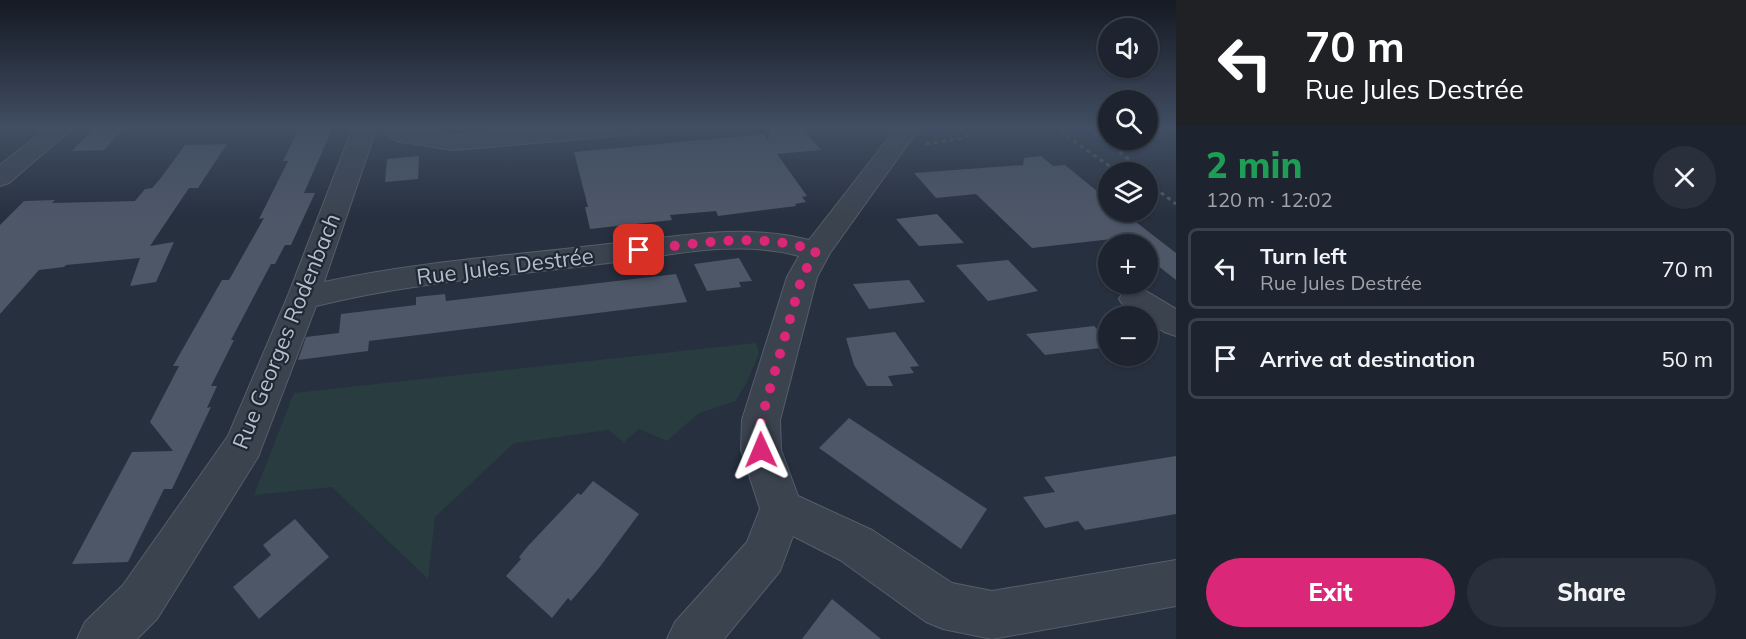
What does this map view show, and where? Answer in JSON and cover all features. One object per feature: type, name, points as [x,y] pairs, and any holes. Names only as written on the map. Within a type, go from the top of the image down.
[{"type":"street","points":[[0,178],[26,157]]},
{"type":"street","name":"Rue Georges Rodenbach","points":[[102,639],[140,602],[244,445],[303,298],[354,157]]},
{"type":"street","points":[[692,639],[764,556],[781,509],[761,450],[761,420],[802,277],[816,251],[886,157]]},
{"type":"street","name":"Rue Jules Destrée","points":[[303,298],[355,285],[461,269],[750,238],[800,246],[816,251]]},
{"type":"street","points":[[1135,299],[1176,324]]},
{"type":"street","points":[[781,509],[856,545],[943,605],[992,615],[1176,583]]},
{"type":"path","points":[[1158,190],[1176,204]]},
{"type":"green space","points":[[756,343],[759,353],[746,384],[735,401],[699,413],[667,441],[639,429],[624,442],[608,430],[514,443],[435,517],[428,579],[332,487],[254,495],[294,393]]},
{"type":"building","points":[[176,157],[219,157],[198,188],[189,188],[150,246],[174,242],[156,282],[130,286],[140,258],[39,270],[0,314],[0,225],[24,201],[55,200],[52,203],[135,201],[145,189],[152,188]]},
{"type":"building","points":[[285,157],[320,157],[304,193],[315,193],[291,245],[285,245],[275,264],[271,264],[231,340],[234,340],[211,386],[217,386],[207,408],[211,407],[172,489],[164,489],[128,562],[72,564],[132,452],[173,451],[150,422],[179,366],[173,366],[222,280],[229,280],[264,218],[259,219],[288,161],[283,161]]},
{"type":"building","points":[[419,157],[418,179],[385,182],[387,159]]},
{"type":"building","points":[[575,157],[779,157],[807,196],[802,197],[806,202],[795,204],[796,206],[718,216],[716,211],[670,215],[672,220],[590,229],[585,207],[588,207]]},
{"type":"building","points":[[1042,157],[1053,166],[1065,165],[1098,192],[1098,222],[1136,222],[1151,234],[1098,234],[1098,241],[1032,248],[976,194],[936,198],[914,173],[1023,165],[1024,158]]},
{"type":"building","points":[[937,214],[964,243],[919,246],[896,219]]},
{"type":"building","points":[[1158,239],[1176,253],[1176,280],[1158,266]]},
{"type":"building","points":[[739,258],[752,281],[739,282],[741,287],[707,291],[694,264]]},
{"type":"building","points":[[1008,260],[1038,291],[988,301],[956,265]]},
{"type":"building","points":[[676,274],[687,302],[369,341],[368,351],[298,360],[306,337],[339,333],[341,314],[416,305],[416,297],[445,294],[446,301]]},
{"type":"building","points":[[909,280],[925,302],[869,309],[853,284]]},
{"type":"building","points":[[1094,326],[1098,330],[1098,348],[1045,355],[1026,334]]},
{"type":"building","points":[[895,332],[919,366],[910,367],[914,373],[888,376],[893,386],[867,386],[854,365],[846,338]]},
{"type":"building","points":[[849,418],[987,509],[961,549],[819,448]]},
{"type":"building","points":[[1176,456],[1176,514],[1085,530],[1078,521],[1045,528],[1023,497],[1055,492],[1044,477]]},
{"type":"building","points":[[593,481],[639,514],[599,568],[571,601],[568,598],[552,618],[506,576],[521,559],[519,557],[528,546],[578,493],[581,495]]},
{"type":"building","points":[[295,519],[329,557],[259,619],[233,587],[271,555],[263,545]]},
{"type":"building","points":[[832,599],[881,639],[802,639]]},
{"type":"route","points":[[639,250],[750,238],[800,246],[816,251],[802,277],[761,420],[761,450]]}]
